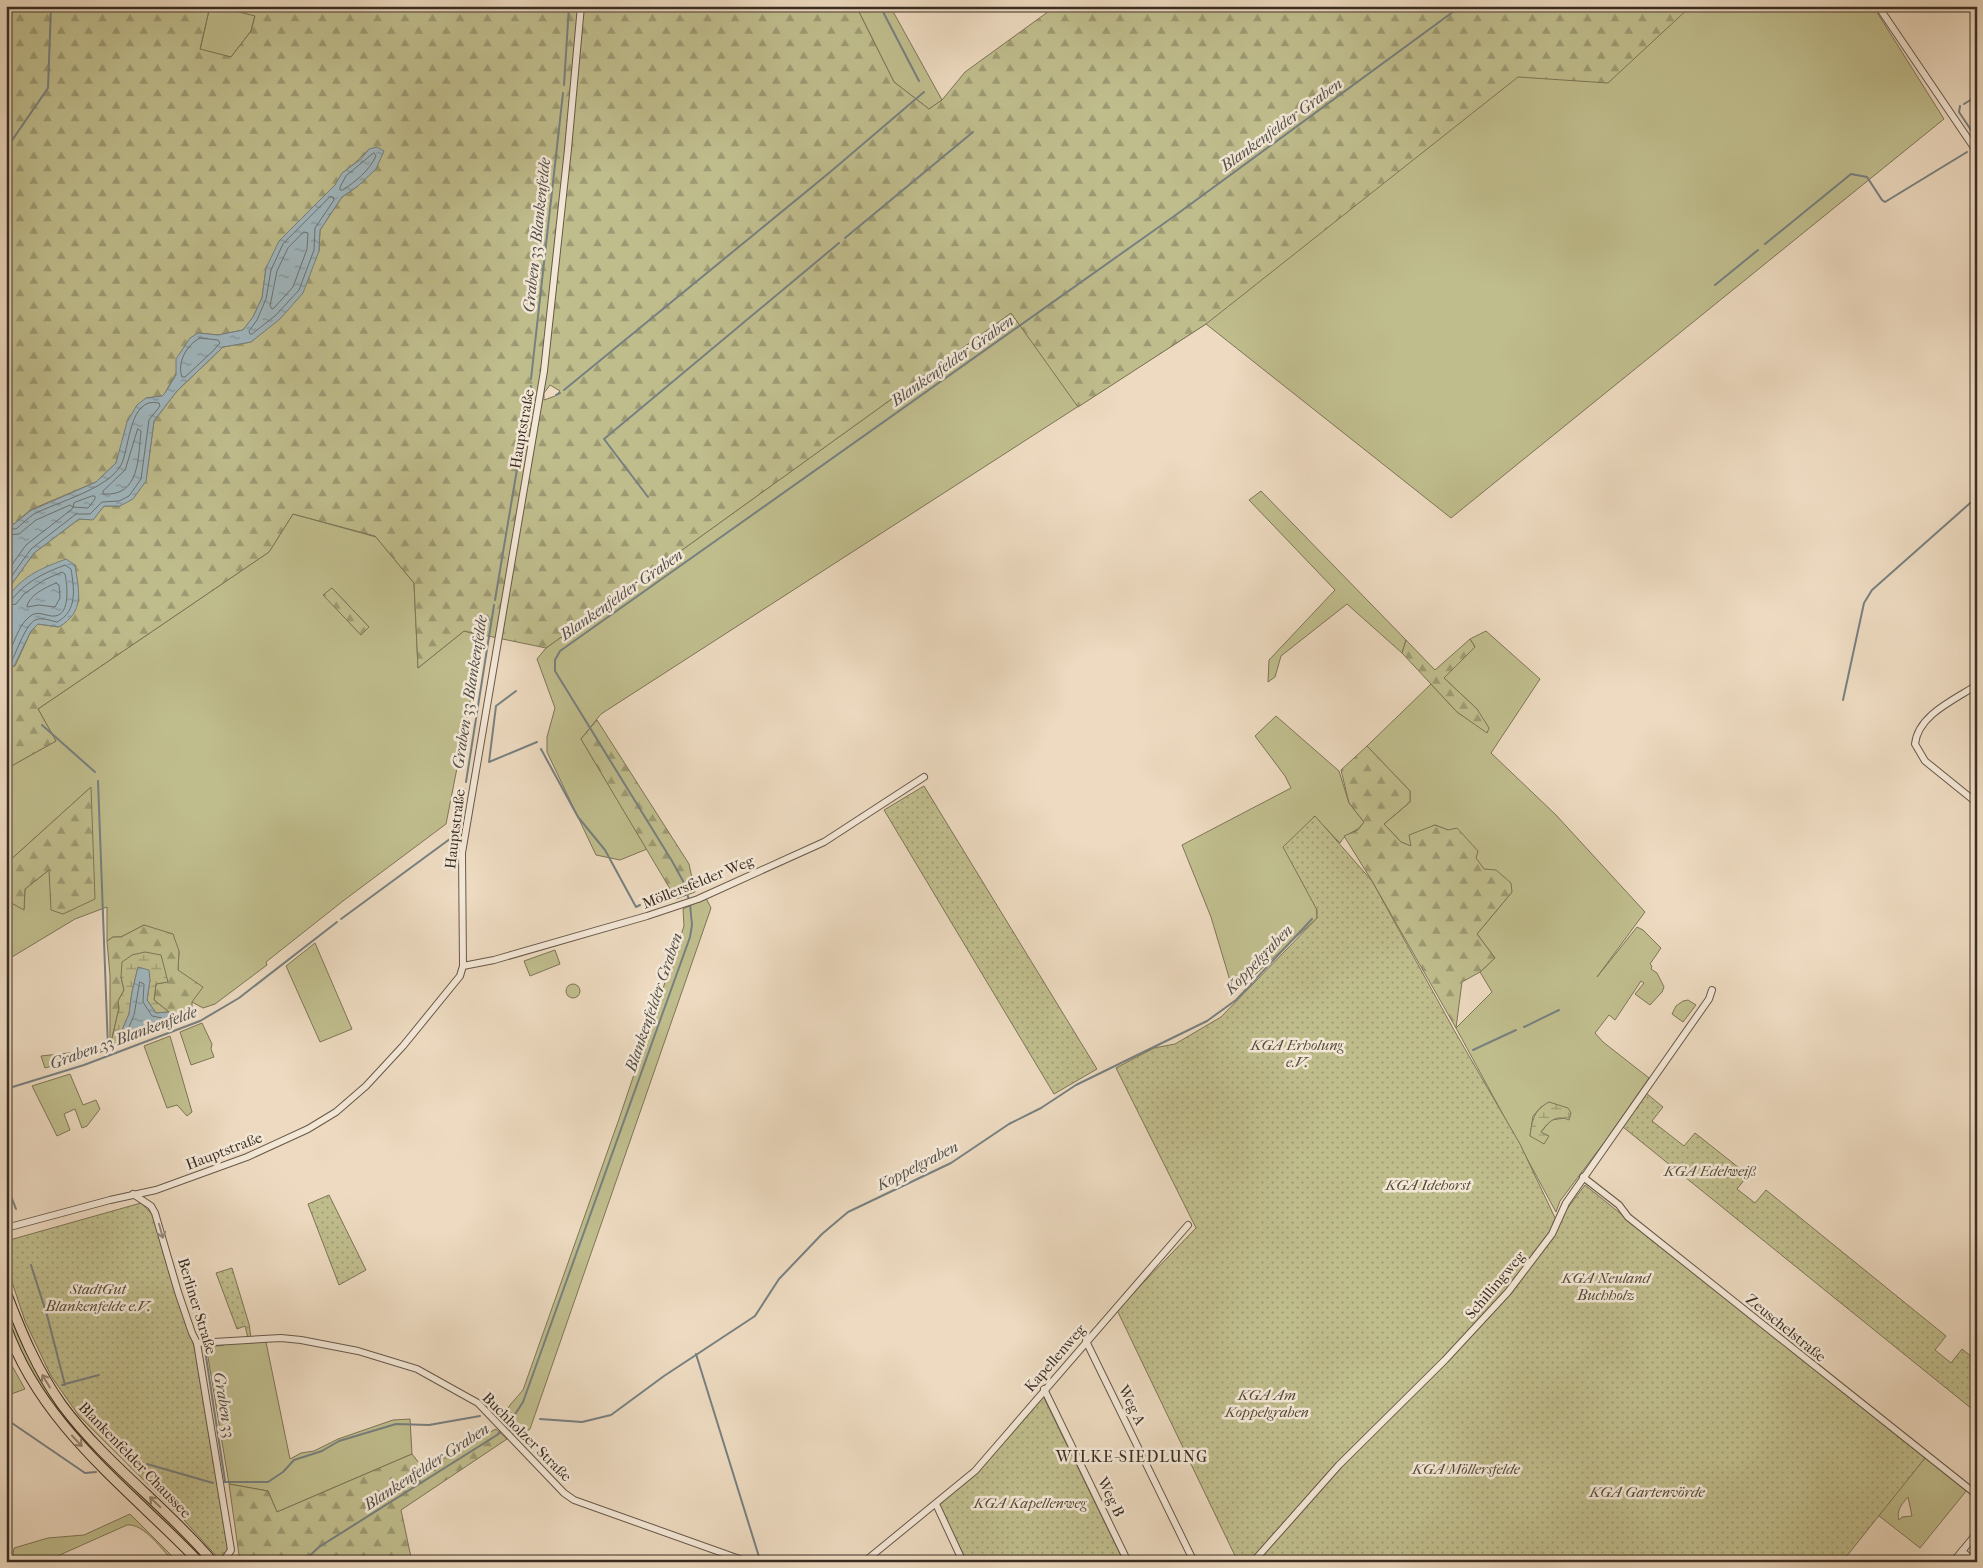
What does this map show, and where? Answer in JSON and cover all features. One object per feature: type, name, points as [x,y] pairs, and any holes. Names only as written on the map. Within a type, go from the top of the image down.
[{"type":"main road","name":"Blankenfelder Chaussee","points":[[6,1292],[32,1356],[61,1404],[100,1449],[174,1520],[213,1562]]},
{"type":"main road","name":"Blankenfelder Chaussee","points":[[6,1326],[27,1373],[58,1420],[92,1457],[199,1562]]},
{"type":"street","name":"Hauptstraße","points":[[6,1228],[133,1194],[156,1190],[283,1142],[336,1112],[366,1086],[403,1046],[460,976],[463,966],[462,853],[544,371],[581,6]]},
{"type":"street","points":[[1878,6],[1977,152]]},
{"type":"street","points":[[1977,685],[1928,718],[1919,728],[1915,744],[1925,761],[1977,804]]},
{"type":"street","name":"Möllersfelder Weg","points":[[463,966],[494,960],[698,898],[824,842],[924,777]]},
{"type":"street","name":"Schillingweg","points":[[1253,1562],[1339,1465],[1438,1367],[1508,1292],[1552,1234],[1566,1202],[1709,999],[1712,990]]},
{"type":"street","name":"Zeuschelstraße","points":[[1583,1177],[1619,1205],[1622,1212],[1977,1496]]},
{"type":"street","points":[[133,1194],[151,1206],[156,1190]]},
{"type":"street","name":"Berliner Straße","points":[[151,1206],[158,1220],[178,1292],[197,1343],[231,1550],[223,1562]]},
{"type":"street","name":"Kapellenweg","points":[[864,1562],[975,1471],[1044,1389],[1188,1225]]},
{"type":"street","name":"Buchholzer Straße","points":[[197,1343],[281,1338],[312,1341],[358,1351],[418,1369],[478,1403],[564,1493],[574,1500],[748,1562]]},
{"type":"street","name":"Weg A","points":[[1086,1341],[1194,1562]]},
{"type":"street","name":"Weg B","points":[[1044,1389],[1128,1562]]},
{"type":"street","points":[[936,1504],[964,1562]]},
{"type":"street","points":[[1953,1562],[1977,1533]]},
{"type":"street","points":[[1962,1551],[1975,1562]]},
{"type":"green space","points":[[6,6],[210,6],[200,49],[231,57],[251,31],[255,16],[215,6],[856,6],[894,82],[929,109],[942,100],[965,72],[1056,6],[1691,6],[1608,83],[1518,77],[1206,324],[1078,407],[1011,313],[546,648],[464,631],[418,668],[414,583],[375,536],[293,514],[269,552],[38,709],[56,741],[6,769],[6,669],[15,666],[31,631],[38,624],[59,627],[79,601],[75,565],[10,595],[6,592],[34,553],[79,519],[93,519],[104,506],[120,506],[146,480],[154,421],[177,391],[223,347],[251,342],[264,331],[319,251],[320,230],[342,197],[358,186],[369,149],[343,175],[266,268],[262,298],[253,317],[243,330],[218,335],[198,333],[165,393],[162,396],[146,398],[120,450],[116,463],[96,482],[30,510],[14,524],[10,525],[6,520]],"holes":[[[550,385],[560,391],[555,396],[544,400],[544,393]]]},
{"type":"green space","points":[[210,6],[255,15],[251,31],[231,57],[200,50]]},
{"type":"green space","points":[[856,6],[890,6],[942,100],[929,109],[894,82]]},
{"type":"green space","points":[[1470,6],[1873,6],[1944,119],[1451,518],[1206,324],[601,714],[581,739],[647,849],[620,860],[596,855],[547,752],[547,737],[555,708],[537,659],[546,648],[1011,313],[1024,331]]},
{"type":"green space","points":[[1261,491],[1406,640],[1402,653],[1347,604],[1281,656],[1275,677],[1268,682],[1269,660],[1335,590],[1249,500]]},
{"type":"green space","points":[[293,514],[376,537],[414,583],[418,668],[464,631],[483,636],[446,824],[343,901],[266,962],[267,965],[215,1004],[203,1008],[192,1002],[178,970],[179,951],[144,925],[121,937],[113,937],[107,941],[107,907],[75,919],[7,960],[6,900],[24,909],[25,889],[49,870],[90,788],[6,864],[6,769],[56,741],[38,709],[269,552]],"holes":[[[332,588],[369,627],[361,635],[324,595]]]},
{"type":"green space","points":[[332,588],[369,627],[361,635],[323,595]]},
{"type":"green space","points":[[1486,631],[1540,679],[1491,753],[1556,815],[1645,912],[1597,977],[1637,927],[1643,930],[1661,948],[1650,964],[1652,966],[1651,969],[1657,973],[1664,987],[1662,992],[1650,1005],[1635,994],[1644,983],[1641,981],[1615,1020],[1609,1015],[1595,1033],[1603,1042],[1649,1078],[1606,1140],[1560,1201],[1556,1212],[1456,1028],[1492,992],[1480,972],[1495,958],[1477,934],[1512,892],[1484,869],[1448,830],[1435,825],[1425,830],[1411,846],[1401,842],[1384,824],[1410,802],[1410,791],[1367,746],[1431,684],[1457,712],[1487,732],[1477,709],[1444,678],[1475,647],[1470,639]],"holes":[[[1542,1106],[1565,1118],[1551,1120],[1541,1132],[1530,1136],[1533,1116]]]},
{"type":"green space","points":[[1470,639],[1475,647],[1444,678],[1477,709],[1489,728],[1487,733],[1457,712],[1402,653],[1406,640],[1435,670]]},
{"type":"green space","points":[[1276,716],[1339,771],[1349,803],[1364,822],[1342,839],[1340,843],[1314,816],[1317,918],[1234,994],[1211,917],[1182,845],[1291,788],[1285,776],[1255,736]]},
{"type":"green space","points":[[597,720],[689,864],[695,892],[676,899],[581,739]]},
{"type":"green space","points":[[1367,746],[1410,791],[1410,802],[1384,824],[1401,842],[1411,846],[1409,835],[1435,825],[1448,830],[1457,828],[1478,851],[1476,858],[1484,869],[1496,870],[1511,883],[1512,892],[1477,934],[1495,958],[1480,972],[1462,982],[1456,1028],[1372,881],[1344,836],[1358,830],[1364,822],[1349,803],[1341,770]]},
{"type":"green space","points":[[924,786],[1097,1069],[1054,1094],[884,810]]},
{"type":"green space","points":[[91,787],[95,899],[63,914],[51,910],[49,870],[25,889],[24,910],[6,900],[6,864]]},
{"type":"green space","points":[[1315,816],[1372,881],[1454,1030],[1520,1144],[1557,1222],[1585,1185],[1925,1458],[1842,1562],[1238,1562],[1117,1310],[1196,1228],[1116,1068],[1154,1048],[1175,1044],[1221,1017],[1317,918],[1317,910],[1283,847]]},
{"type":"green space","points":[[706,898],[711,908],[530,1429],[517,1438],[501,1420],[510,1405],[523,1390],[619,1119],[684,926],[683,909]]},
{"type":"green space","points":[[144,925],[173,934],[179,951],[178,970],[203,987],[192,1002],[192,1016],[169,1027],[169,1012],[154,1000],[156,984],[167,982],[145,952],[121,977],[124,990],[118,1001],[119,1008],[110,1047],[110,976],[107,941],[113,937],[121,937]]},
{"type":"green space","points":[[315,943],[352,1029],[320,1042],[286,966]]},
{"type":"green space","points":[[555,950],[560,964],[530,976],[524,961]]},
{"type":"green space","points":[[145,952],[161,955],[168,982],[156,984],[154,1000],[169,1012],[156,1013],[147,1000],[150,980],[138,967],[129,1014],[122,1030],[119,1045],[110,1047],[119,1008],[118,1001],[124,990],[121,977],[122,962],[132,955]]},
{"type":"green space","points":[[573,984],[578,986],[580,991],[578,996],[573,998],[568,996],[566,991],[568,986]]},
{"type":"green space","points":[[1688,1000],[1696,1005],[1683,1022],[1672,1014],[1676,1006]]},
{"type":"green space","points":[[202,1023],[212,1044],[211,1049],[214,1057],[191,1065],[180,1032]]},
{"type":"green space","points":[[170,1036],[192,1112],[187,1116],[177,1105],[167,1108],[144,1046]]},
{"type":"green space","points":[[105,1049],[104,1051],[45,1068],[41,1056]]},
{"type":"green space","points":[[70,1074],[83,1105],[96,1100],[100,1109],[87,1126],[82,1128],[75,1109],[64,1114],[70,1130],[57,1136],[32,1086]]},
{"type":"green space","name":"KGA Edelweiß","points":[[1646,1093],[1663,1107],[1652,1121],[1684,1146],[1695,1133],[1748,1175],[1737,1189],[1755,1203],[1766,1190],[1946,1336],[1935,1350],[1951,1363],[1962,1349],[1977,1361],[1977,1413],[1623,1127]]},
{"type":"green space","points":[[1549,1102],[1568,1108],[1571,1113],[1569,1120],[1560,1118],[1546,1125],[1541,1132],[1549,1136],[1544,1144],[1530,1136],[1537,1112]]},
{"type":"green space","points":[[329,1195],[366,1270],[339,1285],[308,1204]]},
{"type":"green space","name":"StadtGut Blankenfelde e.V.","points":[[141,1203],[154,1216],[194,1345],[228,1549],[219,1559],[183,1519],[79,1416],[51,1376],[25,1321],[6,1264],[6,1241]]},
{"type":"green space","points":[[232,1268],[249,1324],[251,1338],[248,1338],[245,1326],[237,1329],[216,1273]]},
{"type":"green space","points":[[6,1300],[40,1377],[209,1562],[203,1562],[105,1466],[52,1407],[20,1352],[6,1316]]},
{"type":"green space","points":[[266,1342],[290,1459],[301,1453],[314,1451],[338,1439],[393,1420],[410,1419],[412,1454],[277,1512],[268,1491],[229,1484],[206,1345]]},
{"type":"green space","points":[[6,1355],[25,1389],[6,1396]]},
{"type":"green space","name":"KGA Kapellenweg","points":[[1041,1396],[1043,1396],[1124,1562],[967,1562],[938,1503],[983,1467]]},
{"type":"green space","points":[[496,1429],[507,1439],[401,1510],[412,1562],[240,1562],[229,1484],[268,1491],[277,1512],[412,1454],[423,1468]]},
{"type":"green space","points":[[1925,1458],[1967,1490],[1920,1548],[1878,1515]],"holes":[[[1908,1497],[1912,1516],[1902,1517],[1899,1520],[1898,1516],[1899,1510]]]},
{"type":"green space","points":[[130,1514],[178,1562],[174,1562],[140,1528],[127,1525],[44,1562],[12,1562],[14,1548],[48,1538],[84,1535]]},
{"type":"water","points":[[377,147],[384,151],[376,169],[358,186],[342,197],[320,230],[319,251],[303,293],[280,319],[251,342],[223,347],[177,391],[154,421],[146,481],[133,499],[120,506],[104,506],[93,520],[79,519],[34,553],[6,592],[6,520],[10,525],[14,524],[30,511],[96,482],[116,463],[127,422],[137,405],[146,398],[162,396],[165,393],[176,375],[176,359],[190,338],[198,333],[218,335],[243,330],[253,317],[262,298],[266,268],[279,241],[335,185],[342,173],[361,159],[369,149]]},
{"type":"water","points":[[66,559],[75,565],[79,592],[77,607],[67,621],[59,627],[38,624],[31,631],[14,666],[6,669],[6,593],[10,595],[28,577]]},
{"type":"water","points":[[138,967],[149,970],[150,980],[147,1000],[156,1013],[169,1012],[169,1027],[119,1045],[122,1030],[129,1014]]},
{"type":"waterway","points":[[6,149],[48,88],[51,6]]},
{"type":"waterway","name":"Graben 33 Blankenfelde","points":[[564,85],[569,6]]},
{"type":"waterway","points":[[880,6],[919,81]]},
{"type":"waterway","name":"Blankenfelder Graben","points":[[689,900],[683,881],[672,861],[555,671],[555,660],[560,651],[1173,217],[1461,6]]},
{"type":"waterway","points":[[564,390],[829,173],[924,92]]},
{"type":"waterway","name":"Graben 33 Blankenfelde","points":[[531,379],[563,93]]},
{"type":"waterway","points":[[1964,104],[1977,96]]},
{"type":"waterway","points":[[1960,106],[1959,112],[1977,139]]},
{"type":"waterway","points":[[845,238],[973,132]]},
{"type":"waterway","points":[[1765,244],[1851,174],[1867,177],[1885,202],[1967,152]]},
{"type":"waterway","points":[[648,497],[604,439],[839,243]]},
{"type":"waterway","points":[[1715,285],[1758,250]]},
{"type":"waterway","name":"Graben 33 Blankenfelde","points":[[495,600],[531,386]]},
{"type":"waterway","points":[[556,395],[560,393]]},
{"type":"waterway","points":[[1843,700],[1864,603],[1872,590],[1977,497]]},
{"type":"waterway","name":"Graben 33 Blankenfelde","points":[[466,782],[494,605]]},
{"type":"waterway","points":[[516,691],[496,706],[489,762],[537,742]]},
{"type":"waterway","points":[[42,725],[95,772]]},
{"type":"waterway","points":[[541,749],[578,817],[605,850],[636,907],[640,905]]},
{"type":"waterway","points":[[98,781],[108,1048]]},
{"type":"waterway","name":"Graben 33 Blankenfelde","points":[[460,818],[465,789]]},
{"type":"waterway","name":"Graben 33 Blankenfelde","points":[[341,919],[458,833],[460,821]]},
{"type":"waterway","points":[[649,902],[668,894]]},
{"type":"waterway","name":"Blankenfelder Graben","points":[[303,1562],[319,1547],[497,1435],[508,1425],[523,1402],[690,937],[692,925],[690,904]]},
{"type":"waterway","name":"Koppelgraben","points":[[540,1419],[582,1422],[611,1415],[664,1376],[755,1316],[779,1279],[822,1234],[848,1212],[951,1163],[1009,1124],[1041,1108],[1076,1085],[1207,1021],[1236,1000],[1312,919]]},
{"type":"waterway","name":"Graben 33 Blankenfelde","points":[[6,1089],[84,1065],[200,1021],[239,998],[337,922]]},
{"type":"waterway","points":[[1524,1027],[1559,1010]]},
{"type":"waterway","points":[[1473,1050],[1516,1030]]},
{"type":"waterway","name":"Graben 33 Blankenfelde","points":[[6,1183],[16,1209]]},
{"type":"waterway","name":"Graben 33 Blankenfelde","points":[[31,1265],[47,1315],[65,1385],[62,1385]]},
{"type":"waterway","name":"Graben 33","points":[[223,1345],[209,1346],[205,1350],[225,1481]]},
{"type":"waterway","points":[[696,1354],[760,1560]]},
{"type":"waterway","points":[[65,1384],[99,1375]]},
{"type":"waterway","points":[[224,1482],[268,1482],[283,1472],[294,1460],[322,1451],[339,1441],[396,1424],[429,1425],[480,1416]]},
{"type":"waterway","points":[[6,1419],[85,1473],[96,1472]]},
{"type":"waterway","points":[[147,1464],[213,1483]]},
{"type":"district","name":"WILKE-SIEDLUNG","points":[[1132,1456]]},
{"type":"park label","name":"KGA Erholung e.V.","points":[[1297,1054]]},
{"type":"park label","name":"KGA Idehorst","points":[[1428,1185]]},
{"type":"park label","name":"KGA Neuland Buchholz","points":[[1606,1286]]},
{"type":"park label","name":"KGA Am Koppelgraben","points":[[1267,1404]]},
{"type":"park label","name":"KGA Möllersfelde","points":[[1466,1469]]},
{"type":"park label","name":"KGA Gartenvörde","points":[[1647,1492]]}]
